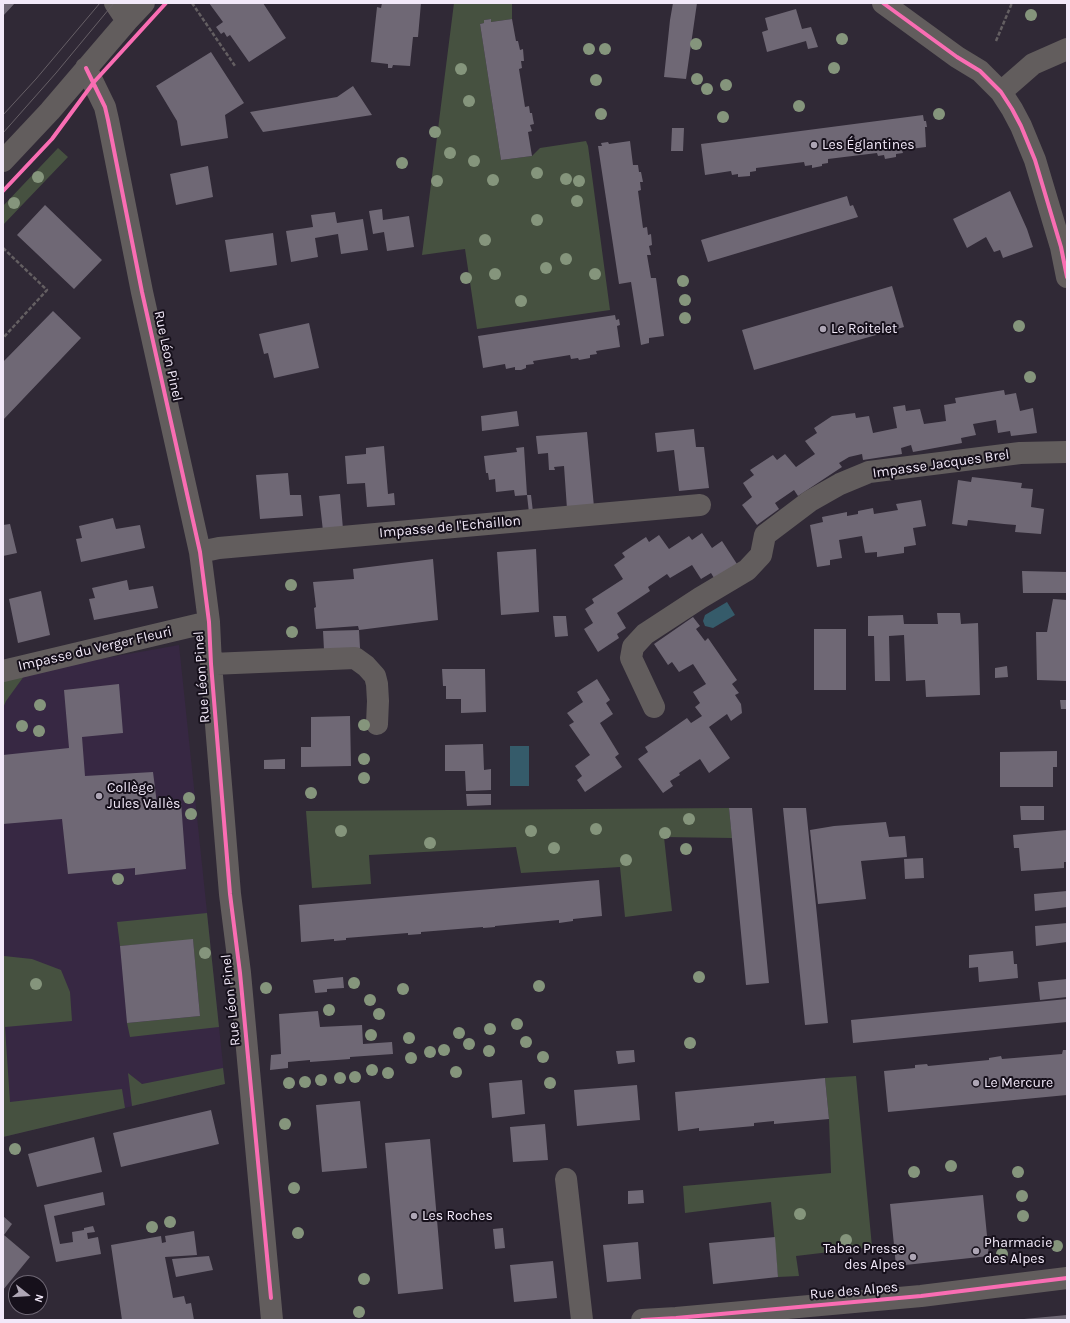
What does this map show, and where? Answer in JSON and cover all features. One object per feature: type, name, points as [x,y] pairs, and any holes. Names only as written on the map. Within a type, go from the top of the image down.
[{"type":"street","points":[[3,161],[50,111],[86,68],[121,12],[144,3]]},
{"type":"street","points":[[883,3],[957,57],[980,71],[1001,92],[1021,126],[1035,160],[1061,248],[1067,277]]},
{"type":"street","points":[[1001,92],[1033,64],[1067,49]]},
{"type":"street","name":"Rue Léon Pinel","points":[[86,68],[105,107],[144,300],[200,552],[209,622],[211,664],[230,894],[240,973],[272,1320]]},
{"type":"street","name":"Impasse Jacques Brel","points":[[654,707],[631,658],[633,647],[645,634],[700,598],[747,570],[761,555],[765,535],[810,500],[840,484],[870,472],[1020,453],[1067,452]]},
{"type":"street","name":"Impasse de l'Echaillon","points":[[200,552],[219,548],[700,505]]},
{"type":"street","name":"Impasse du Verger Fleuri","points":[[3,671],[209,622]]},
{"type":"street","name":"Rue Léon Pinel","points":[[211,664],[355,658],[366,666],[375,676],[378,701],[377,724]]},
{"type":"street","points":[[566,1180],[582,1320]]},
{"type":"street","name":"Rue des Alpes","points":[[642,1320],[776,1315],[1067,1278]]},
{"type":"path","points":[[192,3],[235,66]]},
{"type":"path","points":[[996,41],[1012,3]]},
{"type":"path","points":[[3,248],[47,290],[3,338]]},
{"type":"shaded area","name":"Collège Jules Vallès","points":[[179,645],[225,1084],[3,1137],[3,678],[27,672]]},
{"type":"green space","points":[[454,3],[512,3],[512,19],[491,22],[490,19],[484,20],[484,23],[480,24],[501,160],[532,156],[540,148],[586,141],[588,146],[610,310],[477,329],[465,249],[422,255]]},
{"type":"green space","points":[[58,148],[68,157],[3,225],[3,206]]},
{"type":"green space","points":[[27,672],[6,701],[3,708],[3,678]]},
{"type":"green space","points":[[729,808],[732,838],[664,837],[672,911],[625,917],[620,867],[521,873],[516,847],[369,855],[371,884],[312,888],[306,811]]},
{"type":"green space","points":[[207,913],[219,1027],[130,1037],[127,1023],[200,1016],[193,940],[120,946],[117,922]]},
{"type":"green space","points":[[4,956],[32,959],[61,970],[70,992],[72,1021],[5,1027],[10,1102],[122,1089],[125,1108],[3,1137]]},
{"type":"green space","points":[[223,1068],[225,1084],[132,1106],[128,1073],[142,1084]]},
{"type":"green space","points":[[856,1076],[872,1247],[796,1256],[799,1276],[778,1277],[771,1202],[685,1213],[683,1186],[831,1173],[829,1119],[825,1078]]},
{"type":"water","points":[[727,602],[735,615],[713,628],[705,626],[703,621],[705,615]]},
{"type":"water","points":[[510,746],[529,746],[529,786],[510,786]]},
{"type":"building","points":[[3,3],[15,3],[3,16]]},
{"type":"building","points":[[209,3],[263,3],[286,38],[249,62],[230,35],[227,37],[224,32],[221,34],[216,27],[223,22]]},
{"type":"building","points":[[382,3],[421,3],[418,37],[413,37],[410,66],[393,65],[392,68],[388,68],[388,64],[371,62],[377,7],[381,8]]},
{"type":"building","points":[[673,3],[697,3],[686,79],[664,77]]},
{"type":"building","points":[[796,9],[802,29],[811,27],[818,47],[808,49],[806,41],[767,52],[762,32],[768,30],[765,18]]},
{"type":"building","points":[[491,19],[491,22],[512,19],[516,41],[518,41],[520,50],[523,49],[524,61],[521,61],[522,68],[519,69],[525,107],[529,106],[534,124],[530,125],[532,131],[528,132],[532,156],[501,160],[480,24],[484,23],[484,20]]},
{"type":"building","points":[[211,52],[244,103],[225,115],[228,138],[181,146],[177,121],[156,86]]},
{"type":"building","points":[[353,86],[372,115],[263,132],[250,112],[337,97]]},
{"type":"building","name":"Les Églantines","points":[[923,115],[927,127],[925,127],[926,147],[902,150],[903,153],[896,154],[896,157],[885,159],[884,155],[878,156],[877,153],[828,159],[828,163],[812,168],[812,165],[805,166],[804,162],[756,168],[756,171],[750,172],[750,176],[738,177],[738,174],[732,175],[731,171],[705,175],[701,144]]},
{"type":"building","points":[[672,128],[684,128],[683,151],[671,151]]},
{"type":"building","points":[[630,141],[633,165],[638,165],[643,182],[640,182],[641,190],[638,191],[643,228],[647,227],[648,235],[651,234],[652,245],[649,246],[651,255],[647,255],[651,278],[656,278],[664,336],[649,338],[649,343],[641,345],[631,282],[619,284],[598,146],[602,146],[601,143],[608,142],[609,144]]},
{"type":"building","points":[[208,166],[213,197],[176,205],[170,174]]},
{"type":"building","points":[[1010,191],[1027,229],[1033,247],[1003,258],[1000,250],[994,252],[986,237],[967,248],[953,219]]},
{"type":"building","points":[[847,196],[850,206],[853,205],[858,217],[708,262],[701,240]]},
{"type":"building","points":[[45,205],[102,260],[74,289],[17,235]]},
{"type":"building","points":[[382,209],[383,220],[409,216],[414,247],[387,251],[384,232],[373,234],[369,211]]},
{"type":"building","points":[[335,212],[337,223],[363,219],[368,250],[341,254],[338,234],[315,238],[318,257],[291,262],[286,231],[313,227],[311,215]]},
{"type":"building","points":[[273,233],[277,265],[230,272],[225,240]]},
{"type":"building","name":"Le Roitelet","points":[[892,286],[904,327],[754,370],[742,330]]},
{"type":"building","points":[[53,311],[81,338],[3,420],[3,362]]},
{"type":"building","points":[[615,315],[616,320],[619,319],[620,325],[617,326],[620,347],[596,351],[597,354],[590,355],[590,358],[579,360],[578,358],[571,359],[570,355],[533,361],[534,364],[526,365],[526,368],[521,370],[515,370],[515,367],[506,369],[505,364],[483,368],[478,336]]},
{"type":"building","points":[[309,323],[319,368],[274,378],[268,353],[264,354],[259,334]]},
{"type":"building","points":[[1004,390],[1005,395],[1016,393],[1020,411],[1033,408],[1037,433],[1011,436],[1010,431],[998,433],[996,420],[973,424],[976,435],[961,438],[962,443],[913,452],[911,445],[901,448],[902,454],[863,460],[862,454],[849,457],[839,463],[842,467],[798,496],[794,490],[775,503],[779,509],[757,525],[742,505],[752,497],[743,483],[754,475],[750,470],[773,455],[777,460],[785,454],[796,467],[815,454],[805,441],[817,433],[814,428],[832,416],[855,413],[856,418],[869,416],[873,433],[897,428],[893,407],[905,405],[906,411],[920,409],[924,424],[946,421],[944,405],[956,403],[955,398]]},
{"type":"building","points":[[517,411],[519,426],[482,431],[481,416]]},
{"type":"building","points":[[694,429],[696,447],[704,447],[709,488],[679,491],[674,450],[657,452],[655,433]]},
{"type":"building","points":[[587,432],[594,507],[567,509],[564,466],[554,467],[555,470],[549,470],[548,453],[538,454],[536,436]]},
{"type":"building","points":[[384,446],[388,494],[394,493],[395,505],[367,507],[365,483],[347,484],[345,456],[366,454],[366,448]]},
{"type":"building","points":[[524,447],[527,495],[515,496],[514,490],[496,492],[495,479],[489,480],[488,473],[486,473],[484,456],[517,452],[516,448]]},
{"type":"building","points":[[288,473],[290,495],[301,495],[303,516],[260,519],[256,475]]},
{"type":"building","points":[[972,477],[1022,483],[1021,488],[1033,489],[1031,507],[1044,509],[1041,534],[1015,532],[1016,525],[968,520],[967,526],[952,524],[958,480],[971,482]]},
{"type":"building","points":[[340,494],[343,529],[323,531],[319,496]]},
{"type":"building","points":[[527,495],[531,495],[533,512],[529,513]]},
{"type":"building","points":[[921,500],[926,526],[913,528],[916,545],[904,547],[904,553],[877,557],[877,552],[865,553],[862,536],[839,540],[842,558],[830,560],[830,565],[817,567],[810,525],[823,522],[822,517],[847,512],[847,516],[858,514],[858,511],[873,508],[874,514],[898,510],[896,504]]},
{"type":"building","points":[[113,518],[116,529],[140,525],[145,548],[81,562],[76,539],[82,538],[79,526]]},
{"type":"building","points":[[10,524],[17,553],[3,556],[3,525]]},
{"type":"building","points":[[702,533],[712,548],[722,541],[737,564],[714,578],[711,573],[701,579],[692,565],[670,578],[667,574],[648,587],[650,591],[617,613],[626,628],[617,634],[619,638],[598,652],[584,629],[593,623],[585,609],[594,603],[592,599],[623,579],[614,565],[625,557],[622,553],[646,537],[649,542],[659,535],[669,549],[689,536],[692,540]]},
{"type":"building","points":[[536,549],[539,612],[501,615],[497,552]]},
{"type":"building","points":[[433,559],[438,620],[359,630],[358,626],[316,629],[314,608],[316,607],[313,582],[354,579],[353,569]]},
{"type":"building","points":[[1022,571],[1067,572],[1067,593],[1023,593]]},
{"type":"building","points":[[127,580],[129,590],[153,586],[158,608],[94,620],[89,599],[95,598],[92,588]]},
{"type":"building","points":[[41,591],[50,635],[18,643],[9,599]]},
{"type":"building","points":[[1053,599],[1067,600],[1067,681],[1037,680],[1036,632],[1047,632]]},
{"type":"building","points":[[937,613],[960,613],[961,624],[978,623],[980,695],[926,697],[925,680],[906,681],[904,635],[889,636],[890,681],[875,681],[874,636],[868,636],[868,616],[903,615],[904,624],[938,624]]},
{"type":"building","points":[[553,616],[566,616],[568,636],[555,637]]},
{"type":"building","points":[[693,617],[700,626],[696,629],[705,641],[708,638],[737,680],[732,684],[739,693],[735,695],[741,704],[742,713],[731,721],[727,714],[709,727],[730,758],[709,773],[700,759],[670,781],[673,786],[663,793],[638,759],[648,752],[645,747],[687,718],[691,723],[702,716],[695,707],[700,703],[693,692],[706,684],[693,664],[679,672],[672,662],[668,665],[654,644]]},
{"type":"building","points":[[814,629],[846,629],[846,690],[814,690]]},
{"type":"building","points":[[359,630],[360,648],[324,650],[323,631]]},
{"type":"building","points":[[1007,666],[1008,677],[995,678],[995,668]]},
{"type":"building","points":[[442,669],[485,669],[486,712],[461,713],[461,699],[446,699],[446,686],[443,686]]},
{"type":"building","points":[[597,679],[610,700],[606,703],[613,714],[600,723],[619,754],[615,757],[622,767],[585,792],[577,780],[582,776],[575,766],[590,755],[569,725],[574,722],[567,713],[583,702],[577,692]]},
{"type":"building","name":"Collège Jules Vallès","points":[[119,684],[123,733],[82,737],[85,776],[153,772],[157,804],[181,802],[186,869],[135,875],[135,868],[68,874],[62,819],[3,824],[3,755],[69,748],[64,690]]},
{"type":"building","points":[[1060,700],[1067,700],[1067,709],[1061,709]]},
{"type":"building","points":[[350,716],[351,766],[301,767],[301,747],[311,747],[311,717]]},
{"type":"building","points":[[483,744],[484,770],[491,769],[491,790],[466,791],[465,771],[445,771],[445,745]]},
{"type":"building","points":[[1057,751],[1057,767],[1053,767],[1053,787],[1000,787],[1000,752]]},
{"type":"building","points":[[285,759],[285,769],[264,769],[264,760]]},
{"type":"building","points":[[466,794],[491,794],[491,805],[467,806]]},
{"type":"building","points":[[1020,806],[1044,806],[1044,820],[1021,820]]},
{"type":"building","points":[[729,808],[752,808],[769,983],[746,985]]},
{"type":"building","points":[[783,808],[806,808],[828,1023],[805,1025]]},
{"type":"building","points":[[886,822],[889,837],[905,836],[907,857],[861,861],[866,899],[818,904],[810,830],[834,826]]},
{"type":"building","points":[[1067,830],[1067,862],[1064,862],[1064,868],[1021,871],[1019,848],[1014,848],[1013,835]]},
{"type":"building","points":[[923,858],[924,878],[905,879],[904,859]]},
{"type":"building","points":[[599,880],[602,916],[573,919],[573,921],[559,923],[559,920],[495,927],[421,932],[421,934],[408,935],[408,933],[346,938],[346,940],[334,941],[334,939],[301,942],[299,905]]},
{"type":"building","points":[[1067,891],[1067,907],[1035,911],[1034,894]]},
{"type":"building","points":[[1067,923],[1067,942],[1036,946],[1035,926]]},
{"type":"building","points":[[193,939],[200,1016],[127,1023],[120,946]]},
{"type":"building","points":[[1013,951],[1014,964],[1017,964],[1018,978],[979,982],[978,967],[969,968],[969,955]]},
{"type":"building","points":[[343,977],[344,988],[327,989],[327,992],[315,993],[313,980]]},
{"type":"building","points":[[1067,979],[1067,997],[1040,1000],[1038,982]]},
{"type":"building","points":[[1067,999],[1067,1022],[853,1043],[851,1020]]},
{"type":"building","points":[[318,1011],[320,1027],[362,1025],[363,1044],[392,1042],[393,1054],[350,1057],[350,1059],[288,1062],[288,1068],[270,1070],[271,1055],[281,1054],[279,1014]]},
{"type":"building","points":[[634,1050],[635,1062],[618,1064],[616,1051]]},
{"type":"building","name":"Le Mercure","points":[[1063,1050],[1067,1050],[1067,1095],[888,1112],[884,1071],[915,1068],[915,1065],[927,1064],[928,1066],[989,1060],[989,1058],[1001,1056],[1002,1059],[1062,1054]]},
{"type":"building","points":[[825,1078],[829,1119],[774,1124],[774,1121],[754,1123],[754,1126],[699,1131],[699,1128],[678,1131],[675,1092]]},
{"type":"building","points":[[522,1080],[525,1114],[492,1118],[489,1083]]},
{"type":"building","points":[[637,1085],[640,1120],[577,1126],[574,1090]]},
{"type":"building","points":[[360,1101],[367,1168],[322,1172],[316,1105]]},
{"type":"building","points":[[211,1110],[219,1144],[121,1167],[113,1133]]},
{"type":"building","points":[[545,1124],[548,1160],[513,1162],[510,1127]]},
{"type":"building","points":[[94,1137],[102,1172],[37,1187],[28,1154]]},
{"type":"building","name":"Les Roches","points":[[430,1139],[443,1289],[398,1294],[385,1143]]},
{"type":"building","points":[[643,1190],[644,1203],[628,1204],[628,1191]]},
{"type":"building","points":[[103,1192],[105,1205],[54,1216],[60,1244],[73,1242],[72,1232],[84,1230],[84,1228],[93,1226],[95,1232],[87,1233],[88,1239],[98,1237],[101,1254],[56,1262],[44,1205]]},
{"type":"building","points":[[983,1195],[989,1256],[896,1266],[890,1204]]},
{"type":"building","points":[[3,1216],[12,1224],[4,1235],[30,1257],[15,1275],[8,1275],[8,1284],[3,1290]]},
{"type":"building","points":[[503,1228],[505,1248],[495,1249],[493,1229]]},
{"type":"building","points":[[194,1231],[197,1255],[165,1257],[173,1298],[184,1296],[186,1304],[191,1303],[194,1320],[122,1320],[111,1245],[161,1236],[162,1243],[166,1242],[165,1236]]},
{"type":"building","points":[[775,1237],[778,1277],[713,1284],[709,1243]]},
{"type":"building","points":[[638,1242],[641,1279],[607,1282],[603,1245]]},
{"type":"building","points":[[209,1256],[213,1270],[176,1277],[172,1259]]},
{"type":"building","points":[[553,1261],[557,1298],[514,1302],[510,1265]]},
{"type":"building","points":[[1067,1315],[1067,1320],[1024,1320],[1024,1319]]},
{"type":"tram line","points":[[3,115],[36,79],[100,3]]},
{"type":"tram line","points":[[3,133],[56,73],[114,3]]},
{"type":"cycle path","points":[[3,191],[52,139],[94,82],[166,3]]},
{"type":"cycle path","points":[[883,3],[957,57],[980,71],[1001,92],[1021,126],[1035,160],[1061,247],[1067,277]]},
{"type":"cycle path","points":[[86,68],[105,107],[142,292],[200,552],[209,622],[211,664],[230,894],[240,973],[271,1298]]},
{"type":"cycle path","points":[[642,1320],[921,1296],[1067,1278]]},
{"type":"place","name":"Les Églantines","points":[[814,145]]},
{"type":"place","name":"Le Roitelet","points":[[823,329]]},
{"type":"place","name":"Collège Jules Vallès","points":[[99,796]]},
{"type":"place","name":"Le Mercure","points":[[976,1083]]},
{"type":"place","name":"Les Roches","points":[[414,1216]]},
{"type":"place","name":"Pharmacie des Alpes","points":[[976,1251]]},
{"type":"place","name":"Tabac Presse des Alpes","points":[[913,1257]]}]
